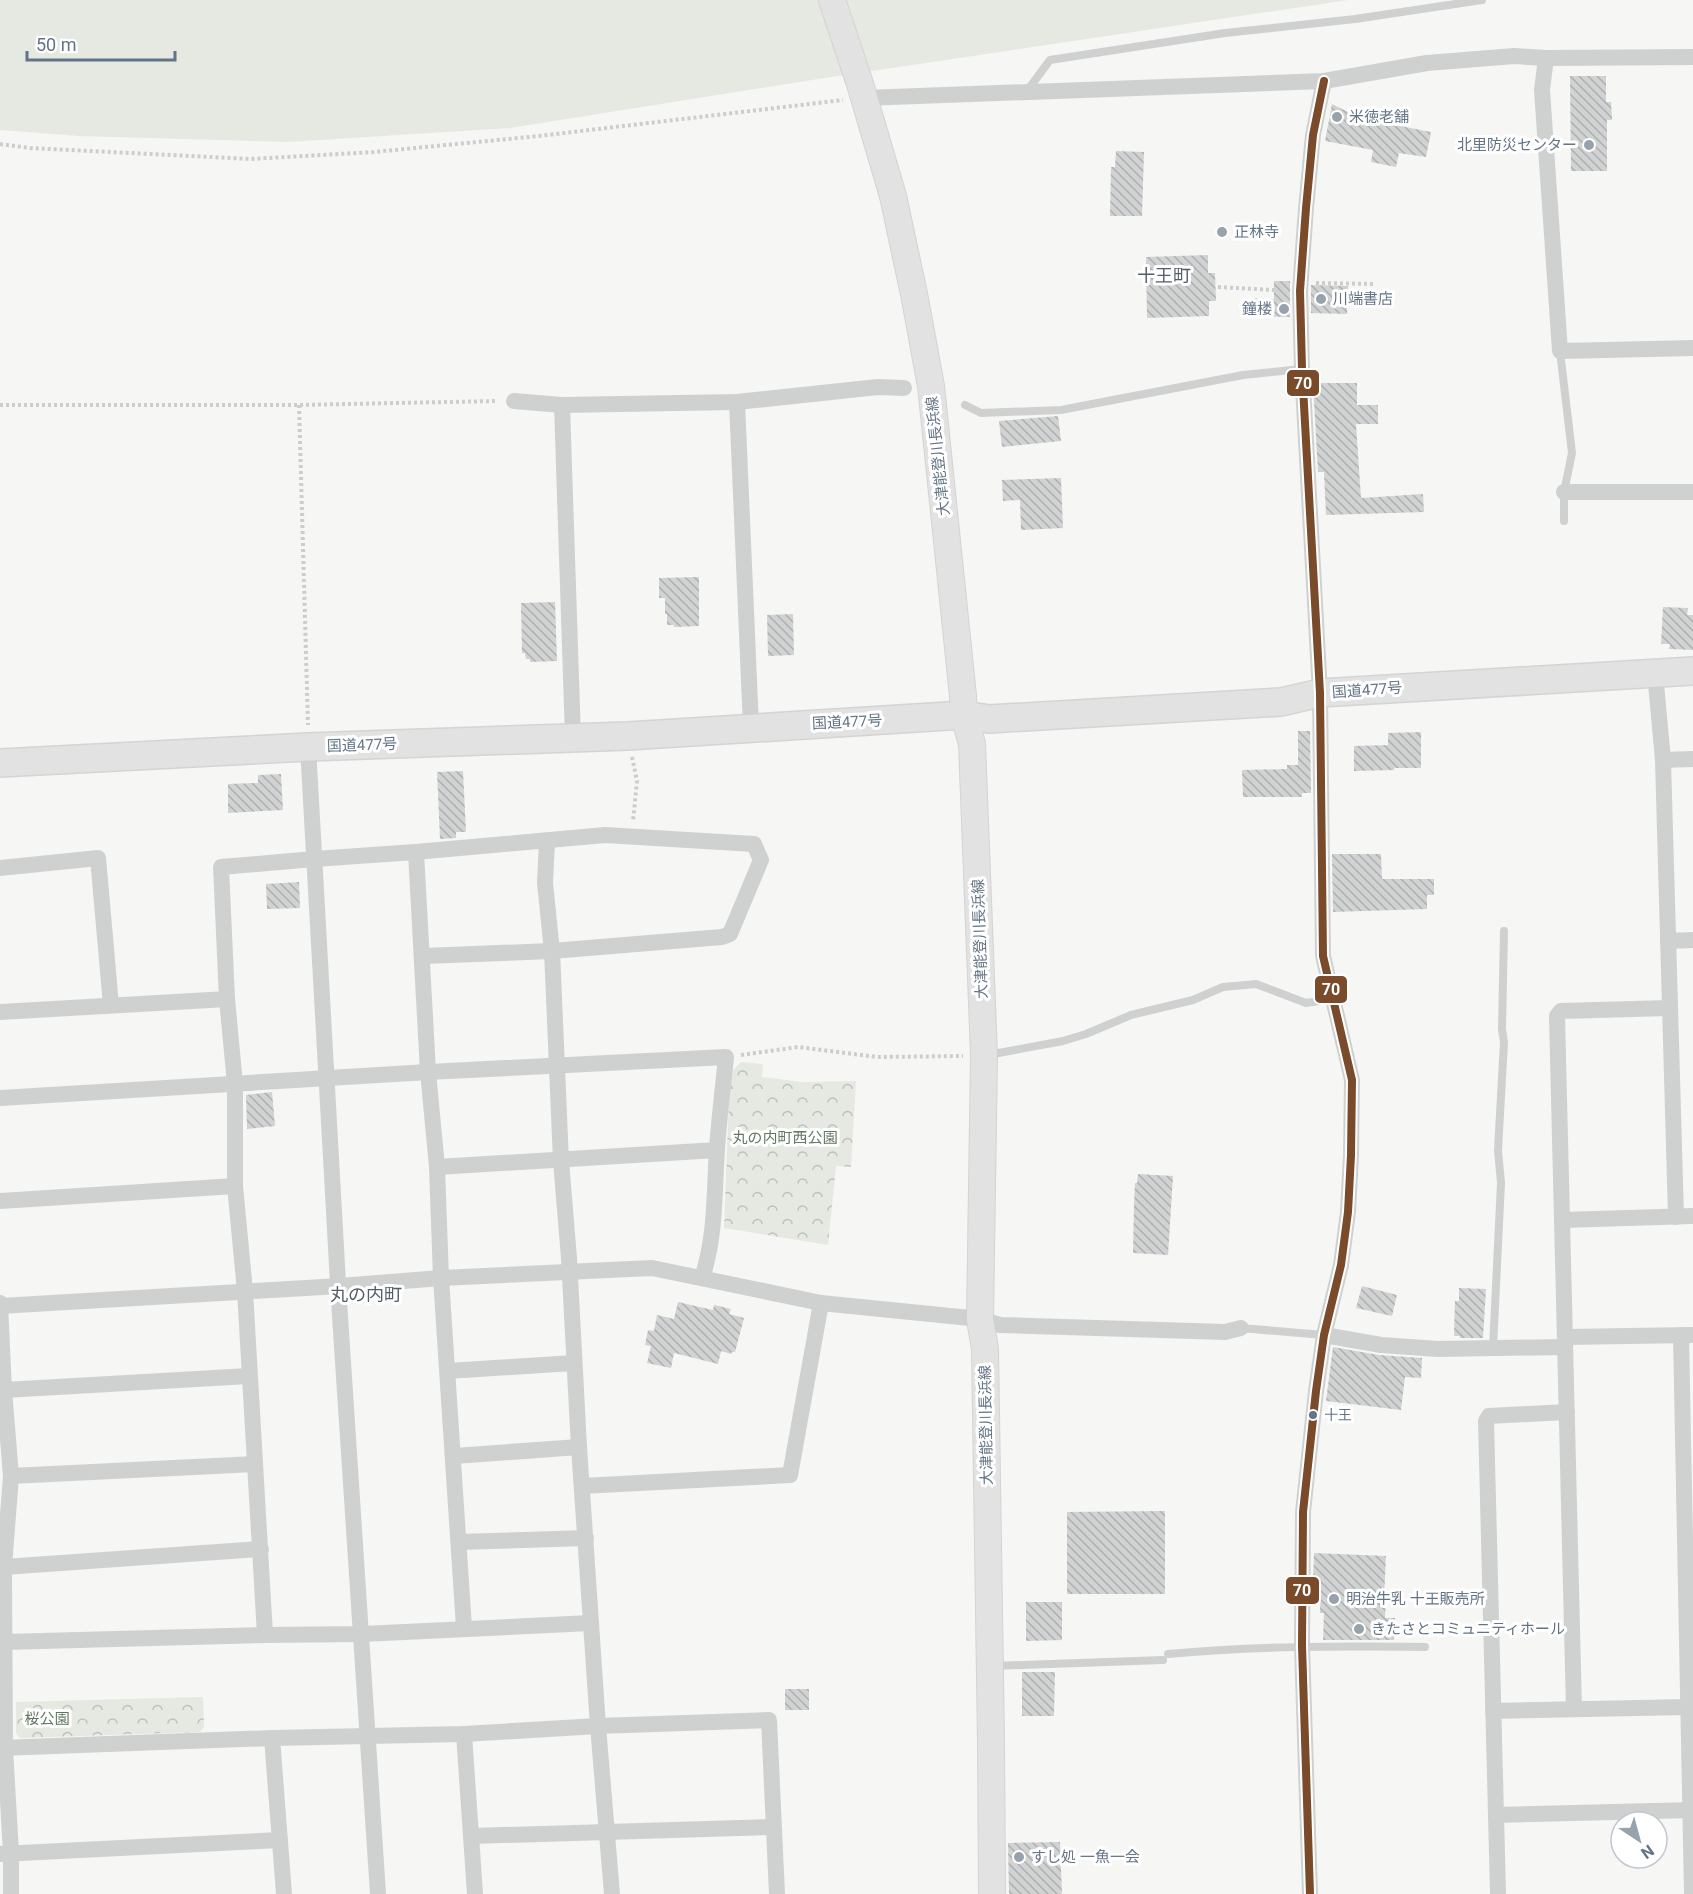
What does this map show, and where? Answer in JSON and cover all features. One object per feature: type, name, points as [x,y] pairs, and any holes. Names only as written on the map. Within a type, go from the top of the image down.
[{"type":"highway","name":"国道477号","points":[[0,763],[308,747],[628,736],[964,715],[989,718],[1281,702],[1320,693],[1693,671]]},
{"type":"main road","name":"大津能登川長浜線","points":[[832,0],[893,196],[931,386],[964,715],[972,744],[984,1055],[980,1319],[985,1349],[992,1894]]},
{"type":"street","points":[[862,91],[1027,91],[1324,81],[1427,63],[1514,56],[1546,58],[1693,57]]},
{"type":"street","points":[[1546,58],[1542,90],[1560,351],[1693,348]]},
{"type":"street","points":[[1310,1894],[1302,1646],[1303,1512],[1324,1335],[1341,1265],[1348,1212],[1352,1080],[1323,956],[1320,693],[1302,369],[1300,282],[1313,135],[1324,81]]},
{"type":"street","points":[[514,401],[562,405],[737,402],[878,387],[904,388]]},
{"type":"street","points":[[737,402],[751,728]]},
{"type":"street","points":[[562,405],[573,738]]},
{"type":"street","points":[[1564,492],[1693,492]]},
{"type":"street","points":[[1562,1220],[1685,1217],[1670,1008],[1663,760],[1655,673]]},
{"type":"street","points":[[308,747],[378,1894]]},
{"type":"street","points":[[1663,760],[1693,759]]},
{"type":"street","points":[[266,1635],[245,1291],[235,1186],[234,1084],[227,999],[221,867],[605,835],[754,844],[761,860],[730,934],[722,937],[552,951],[423,956]]},
{"type":"street","points":[[547,841],[544,883],[552,951],[556,1066],[570,1272],[573,1363],[612,1894]]},
{"type":"street","points":[[416,852],[464,1628]]},
{"type":"street","points":[[0,868],[98,858],[111,1005]]},
{"type":"street","points":[[1668,941],[1693,940]]},
{"type":"street","points":[[0,1012],[227,999]]},
{"type":"street","points":[[1574,1709],[1557,1016],[1561,1011],[1670,1008]]},
{"type":"street","points":[[0,1098],[428,1072],[726,1057],[717,1150],[713,1230],[702,1278]]},
{"type":"street","points":[[437,1167],[717,1150]]},
{"type":"street","points":[[0,1202],[235,1186]]},
{"type":"street","points":[[10,1894],[5,1853],[2,1748],[4,1568],[11,1476],[0,1304],[652,1268],[821,1303],[980,1319],[1000,1325],[1225,1332],[1241,1328]]},
{"type":"street","points":[[582,1486],[790,1474],[821,1303]]},
{"type":"street","points":[[1324,1335],[1392,1346],[1438,1349],[1493,1348],[1687,1335],[1688,1707],[1692,1894]]},
{"type":"street","points":[[448,1371],[573,1363]]},
{"type":"street","points":[[4,1390],[249,1376]]},
{"type":"street","points":[[1498,1894],[1486,1421],[1489,1416],[1567,1412]]},
{"type":"street","points":[[454,1456],[579,1447]]},
{"type":"street","points":[[11,1476],[255,1464]]},
{"type":"street","points":[[459,1542],[586,1538]]},
{"type":"street","points":[[4,1568],[261,1549]]},
{"type":"street","points":[[4,1642],[362,1634],[591,1623]]},
{"type":"street","points":[[1494,1711],[1688,1707]]},
{"type":"street","points":[[2,1748],[272,1738],[464,1734],[598,1726],[769,1720],[777,1894]]},
{"type":"street","points":[[464,1734],[475,1894]]},
{"type":"street","points":[[272,1738],[284,1894]]},
{"type":"street","points":[[1496,1815],[1692,1810]]},
{"type":"street","points":[[472,1836],[773,1827]]},
{"type":"street","points":[[5,1853],[280,1840]]},
{"type":"lane","points":[[1027,91],[1050,60],[1225,33],[1355,19],[1482,0]]},
{"type":"lane","points":[[1560,351],[1572,453],[1564,492],[1564,521]]},
{"type":"lane","points":[[965,405],[981,413],[1061,410],[1243,375],[1302,369]]},
{"type":"lane","points":[[1493,1348],[1501,1183],[1498,1150],[1504,1042],[1502,1029],[1504,931]]},
{"type":"lane","points":[[984,1055],[1074,1037],[1131,1015],[1193,1000],[1223,987],[1256,984],[1306,1002],[1333,999]]},
{"type":"lane","points":[[1241,1328],[1324,1335]]},
{"type":"lane","points":[[990,1666],[1166,1657],[1227,1648],[1425,1647]]},
{"type":"path","points":[[0,144],[30,148],[240,158],[374,152],[539,136],[862,91]]},
{"type":"path","points":[[1300,282],[1375,284]]},
{"type":"path","points":[[1218,287],[1274,290]]},
{"type":"path","points":[[0,405],[299,405],[514,401]]},
{"type":"path","points":[[299,405],[308,747]]},
{"type":"path","points":[[628,736],[637,781],[631,837]]},
{"type":"path","points":[[726,1057],[798,1047],[877,1057],[984,1055]]},
{"type":"green space","points":[[0,0],[1348,0],[818,79],[510,128],[288,142],[79,136],[0,130]]},
{"type":"green space","name":"丸の内町西公園","points":[[741,1062],[763,1064],[762,1077],[802,1082],[856,1081],[851,1167],[836,1166],[828,1245],[724,1228],[730,1073]]},
{"type":"green space","name":"桜公園","points":[[203,1697],[204,1727],[200,1732],[20,1738],[16,1733],[16,1702]]},
{"type":"building","name":"北里防災センター","points":[[1570,76],[1606,76],[1606,102],[1611,102],[1612,120],[1607,120],[1607,171],[1571,171]]},
{"type":"building","points":[[1332,104],[1360,118],[1431,132],[1426,157],[1399,153],[1396,167],[1371,162],[1373,150],[1325,141]]},
{"type":"building","points":[[1116,151],[1144,152],[1142,216],[1110,216],[1111,167],[1115,167]]},
{"type":"building","points":[[1208,255],[1208,273],[1215,273],[1216,301],[1209,301],[1209,316],[1147,318],[1146,257]]},
{"type":"building","points":[[1274,281],[1290,281],[1290,317],[1251,316],[1252,298],[1274,299]]},
{"type":"building","points":[[1311,285],[1348,286],[1347,314],[1311,313]]},
{"type":"building","points":[[1313,383],[1357,383],[1357,405],[1378,405],[1378,424],[1356,424],[1361,498],[1423,494],[1424,512],[1326,515],[1324,472],[1318,472]]},
{"type":"building","points":[[1058,416],[1061,441],[1002,447],[999,421]]},
{"type":"building","points":[[1061,478],[1063,528],[1021,530],[1020,500],[1003,501],[1002,480]]},
{"type":"building","points":[[699,577],[699,626],[667,625],[665,598],[659,598],[659,578]]},
{"type":"building","points":[[555,602],[557,661],[530,662],[530,659],[526,659],[525,653],[522,653],[521,603]]},
{"type":"building","points":[[1663,607],[1688,608],[1687,615],[1693,615],[1693,650],[1669,649],[1670,644],[1661,644]]},
{"type":"building","points":[[793,614],[794,655],[768,656],[767,615]]},
{"type":"building","points":[[1298,731],[1310,731],[1311,793],[1302,793],[1302,797],[1243,797],[1242,770],[1287,769],[1287,765],[1298,765]]},
{"type":"building","points":[[1421,732],[1421,768],[1354,771],[1354,746],[1388,745],[1388,733]]},
{"type":"building","points":[[463,771],[466,832],[456,832],[456,838],[440,839],[437,772]]},
{"type":"building","points":[[281,774],[283,810],[228,813],[228,784],[258,783],[258,775]]},
{"type":"building","points":[[1332,854],[1381,854],[1382,879],[1434,879],[1434,895],[1427,895],[1427,909],[1333,912]]},
{"type":"building","points":[[299,882],[300,908],[267,909],[266,884]]},
{"type":"building","points":[[272,1092],[275,1126],[247,1129],[246,1095]]},
{"type":"building","points":[[1138,1174],[1173,1176],[1168,1255],[1133,1253],[1135,1183],[1137,1183]]},
{"type":"building","points":[[1362,1286],[1397,1295],[1392,1316],[1356,1308]]},
{"type":"building","points":[[1459,1288],[1486,1289],[1483,1338],[1454,1336],[1455,1301],[1459,1301]]},
{"type":"building","points":[[678,1302],[713,1310],[714,1305],[731,1309],[729,1314],[744,1318],[735,1352],[731,1354],[721,1351],[718,1364],[674,1353],[671,1368],[647,1363],[651,1346],[645,1345],[648,1330],[654,1331],[657,1315],[674,1319]]},
{"type":"building","points":[[1333,1347],[1379,1355],[1422,1358],[1421,1378],[1405,1377],[1401,1410],[1326,1401]]},
{"type":"building","points":[[1165,1511],[1165,1594],[1067,1594],[1067,1512]]},
{"type":"building","points":[[1314,1553],[1386,1556],[1385,1618],[1395,1618],[1394,1640],[1323,1640],[1324,1613],[1320,1613],[1321,1582],[1313,1582]]},
{"type":"building","points":[[1026,1602],[1062,1602],[1062,1640],[1026,1641]]},
{"type":"building","points":[[1022,1672],[1055,1672],[1054,1716],[1022,1716]]},
{"type":"building","points":[[785,1689],[809,1689],[809,1710],[785,1710]]},
{"type":"building","name":"すし処 一魚一会","points":[[1060,1842],[1062,1894],[1009,1894],[1008,1843]]},
{"type":"transit line","name":"70","points":[[1310,1894],[1302,1646],[1303,1512],[1324,1335],[1341,1265],[1348,1212],[1352,1080],[1323,956],[1320,693],[1302,369],[1300,291],[1306,208],[1313,135],[1324,81]]},
{"type":"place","name":"米徳老舗","points":[[1337,117]]},
{"type":"place","name":"北里防災センター","points":[[1589,145]]},
{"type":"place","name":"正林寺","points":[[1222,232]]},
{"type":"place","name":"川端書店","points":[[1321,299]]},
{"type":"place","name":"鐘楼","points":[[1284,309]]},
{"type":"place","name":"十王","points":[[1313,1415]]},
{"type":"place","name":"明治牛乳 十王販売所","points":[[1334,1599]]},
{"type":"place","name":"きたさとコミュニティホール","points":[[1359,1629]]},
{"type":"place","name":"すし処 一魚一会","points":[[1019,1857]]},
{"type":"district","name":"十王町","points":[[1164,275]]},
{"type":"district","name":"丸の内町","points":[[366,1294]]}]
